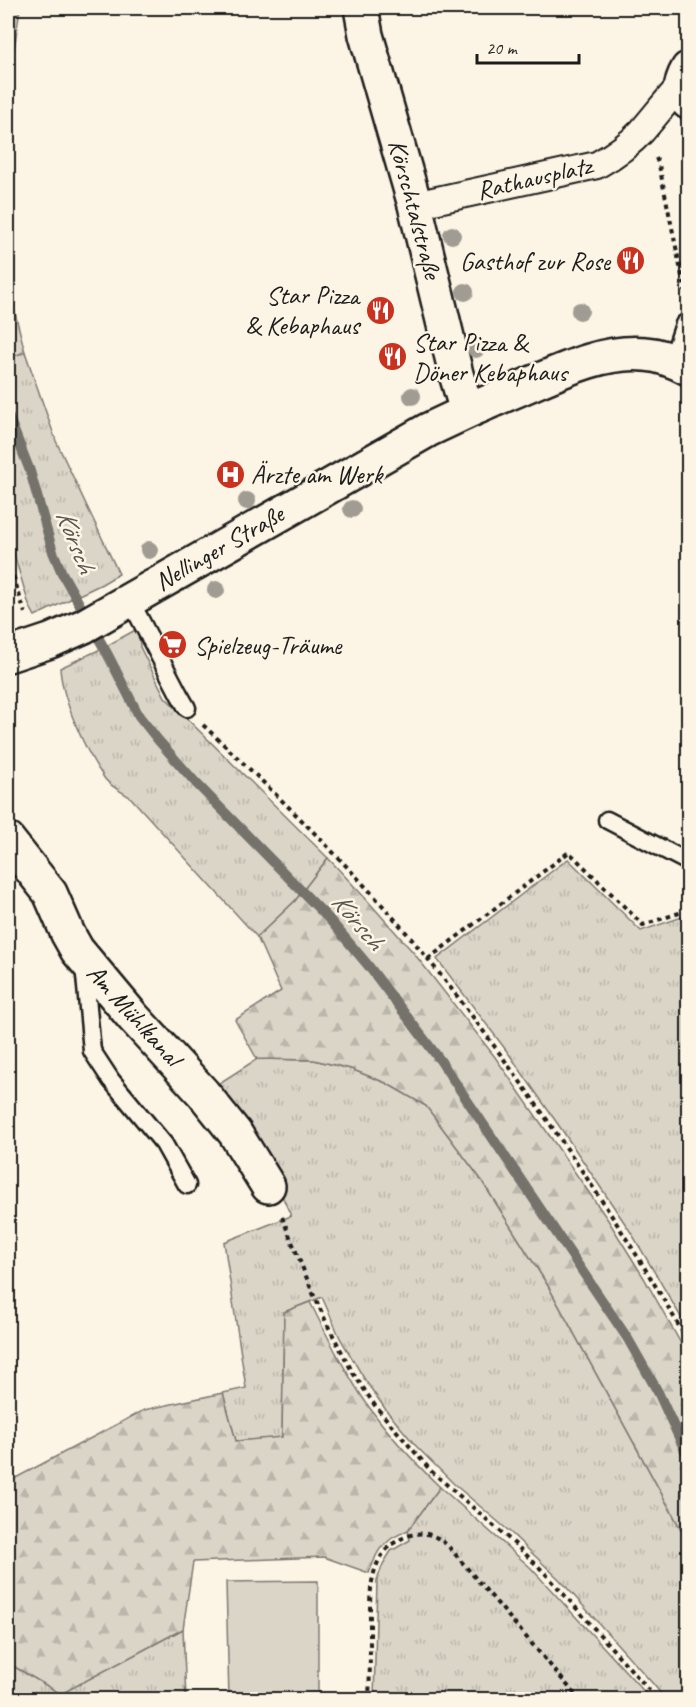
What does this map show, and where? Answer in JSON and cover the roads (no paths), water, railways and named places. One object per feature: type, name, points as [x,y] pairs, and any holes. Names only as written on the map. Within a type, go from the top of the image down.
[{"type":"street","name":"Körschtalstraße","points":[[361,8],[366,35],[415,205],[467,411]]},
{"type":"street","name":"Rathausplatz","points":[[415,205],[597,165],[616,153],[643,130],[666,100],[686,86]]},
{"type":"street","name":"Nellinger Straße","points":[[8,655],[46,643],[84,626],[394,449],[467,411],[580,364],[603,358],[646,354],[680,364]]},
{"type":"street","name":"Am Mühlkanal","points":[[8,840],[50,893],[68,934],[83,958],[133,1017],[203,1093],[235,1133],[268,1186]]},
{"type":"lane","points":[[680,364],[684,324]]},
{"type":"lane","points":[[130,600],[187,708]]},
{"type":"lane","points":[[608,820],[688,862]]},
{"type":"lane","points":[[83,958],[92,1051],[111,1080],[164,1144],[187,1185]]},
{"type":"waterway","name":"Körsch","points":[[8,415],[30,471],[53,552],[62,573],[139,716],[196,783],[329,919],[367,964],[440,1060],[628,1339],[658,1392],[688,1457]]},
{"type":"place","name":"Gasthof zur Rose","points":[[631,261]]},
{"type":"place","name":"Star Pizza & Kebaphaus","points":[[380,310]]},
{"type":"place","name":"Star Pizza & Döner Kebaphaus","points":[[392,357]]},
{"type":"place","name":"Ärzte am Werk","points":[[230,474]]},
{"type":"place","name":"Spielzeug-Träume","points":[[173,645]]}]
